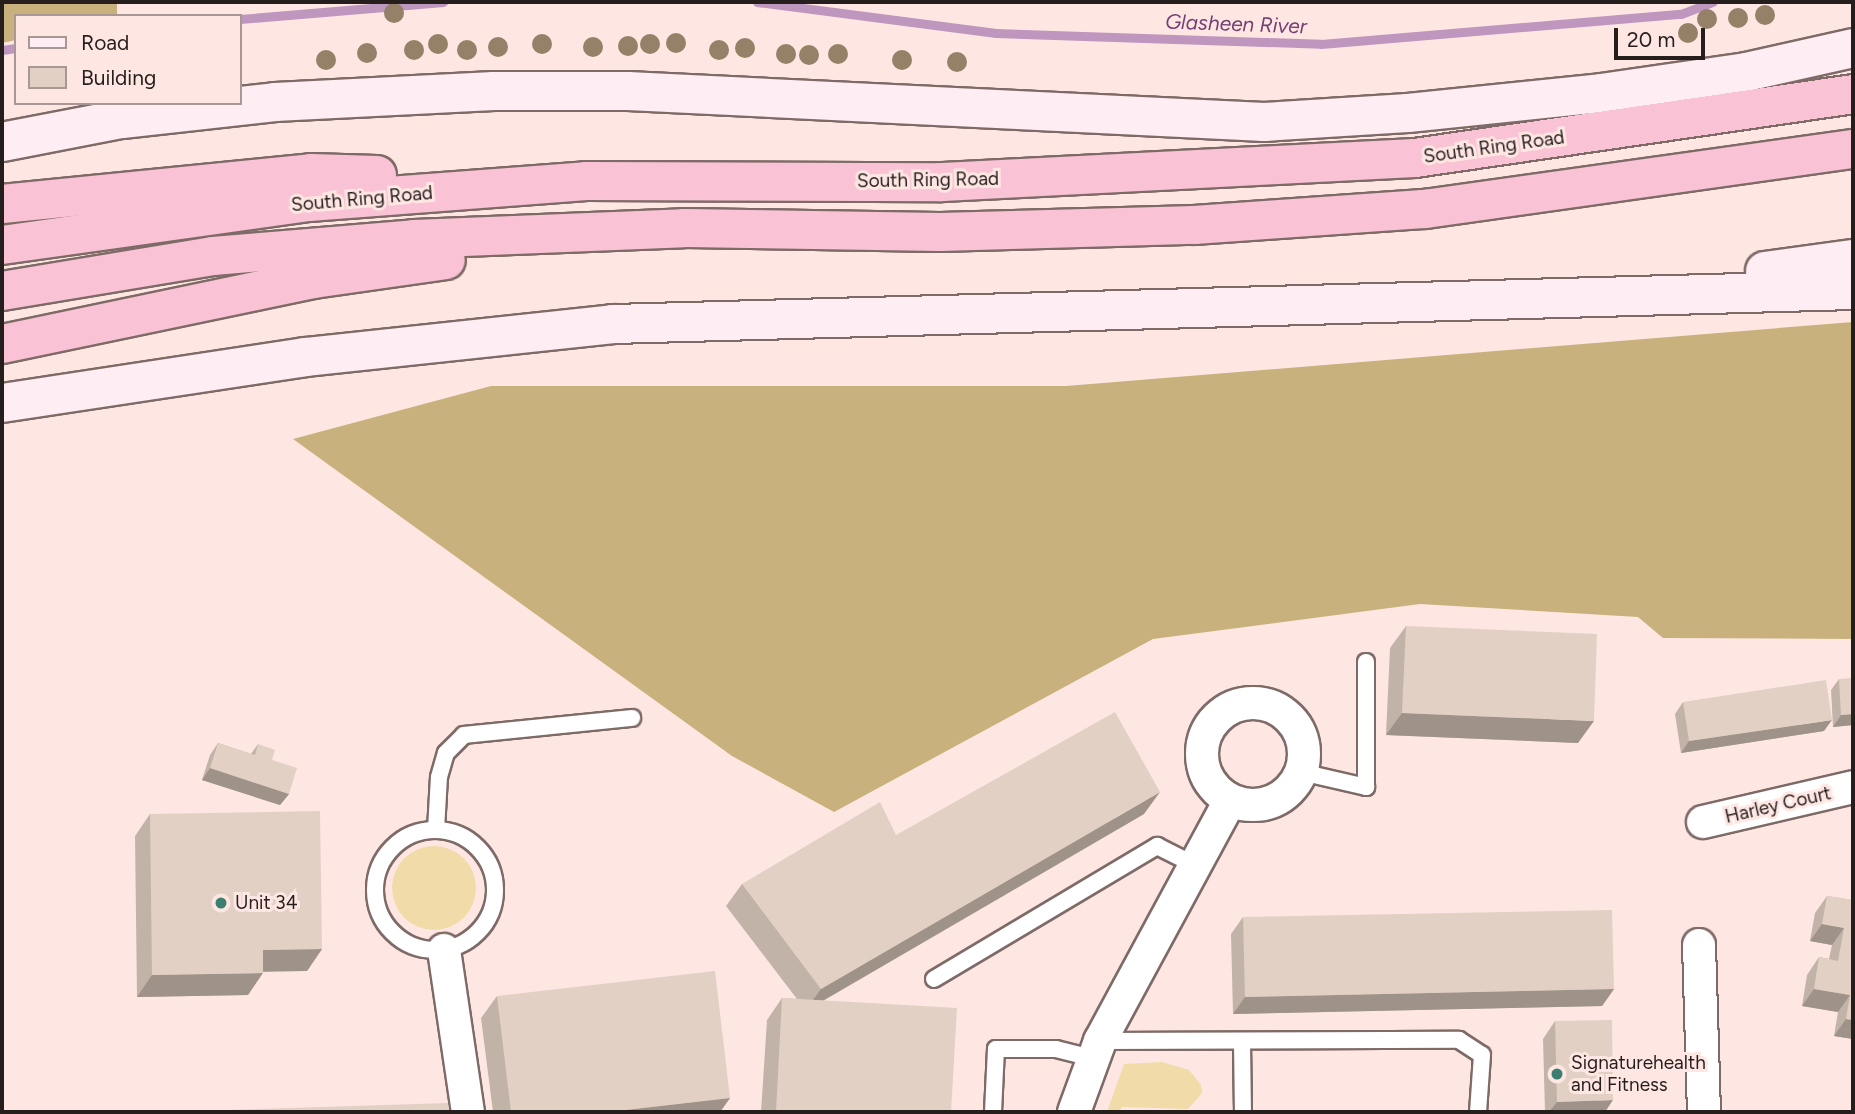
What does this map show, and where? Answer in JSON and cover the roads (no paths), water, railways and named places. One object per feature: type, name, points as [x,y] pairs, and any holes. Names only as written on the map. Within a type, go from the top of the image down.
[{"type":"highway","name":"South Ring Road","points":[[2,245],[309,202],[586,181],[942,182],[1415,158],[1853,94]]},
{"type":"highway","points":[[2,291],[213,256],[414,239],[684,228],[940,232],[1195,225],[1425,209],[1853,149]]},
{"type":"highway","points":[[2,204],[311,173],[586,181]]},
{"type":"highway","points":[[2,344],[313,279],[684,228]]},
{"type":"main road","points":[[2,142],[122,119],[275,102],[494,91],[628,91],[1264,122],[1408,113],[1601,93],[1745,72],[1853,48]]},
{"type":"main road","points":[[1603,294],[1853,259]]},
{"type":"main road","points":[[2,403],[305,357],[613,324],[1603,294],[1853,290]]},
{"type":"street","points":[[1267,704],[1294,723],[1302,738],[1301,772],[1293,787],[1264,805],[1230,801],[1216,791],[1201,761],[1208,728],[1233,706],[1267,704]]},
{"type":"street","name":"Harley Court","points":[[1703,822],[1853,787]]},
{"type":"street","points":[[1074,1112],[1096,1049],[1230,801]]},
{"type":"street","points":[[1699,945],[1704,1112]]},
{"type":"street","points":[[444,950],[468,1112]]},
{"type":"lane","points":[[1301,772],[1366,787],[1366,662]]},
{"type":"lane","points":[[436,830],[446,753],[464,735],[632,718]]},
{"type":"lane","points":[[436,830],[456,834],[486,858],[495,897],[479,932],[444,950],[424,950],[397,937],[379,914],[374,894],[376,875],[398,842],[436,830]]},
{"type":"lane","points":[[934,979],[1157,846],[1195,865]]},
{"type":"lane","points":[[993,1112],[996,1049],[1096,1049],[1242,1042],[1459,1040],[1482,1055],[1478,1112]]},
{"type":"lane","points":[[1242,1042],[1243,1112]]},
{"type":"waterway","name":"Glasheen River","points":[[242,19],[443,2]]},
{"type":"waterway","name":"Glasheen River","points":[[757,2],[996,33],[1321,44],[1681,14],[1713,2]]},
{"type":"waterway","name":"Glasheen River","points":[[2,50],[14,48]]},
{"type":"place","name":"Unit 34","points":[[221,903]]},
{"type":"place","name":"Signaturehealth and Fitness","points":[[1557,1074]]}]
